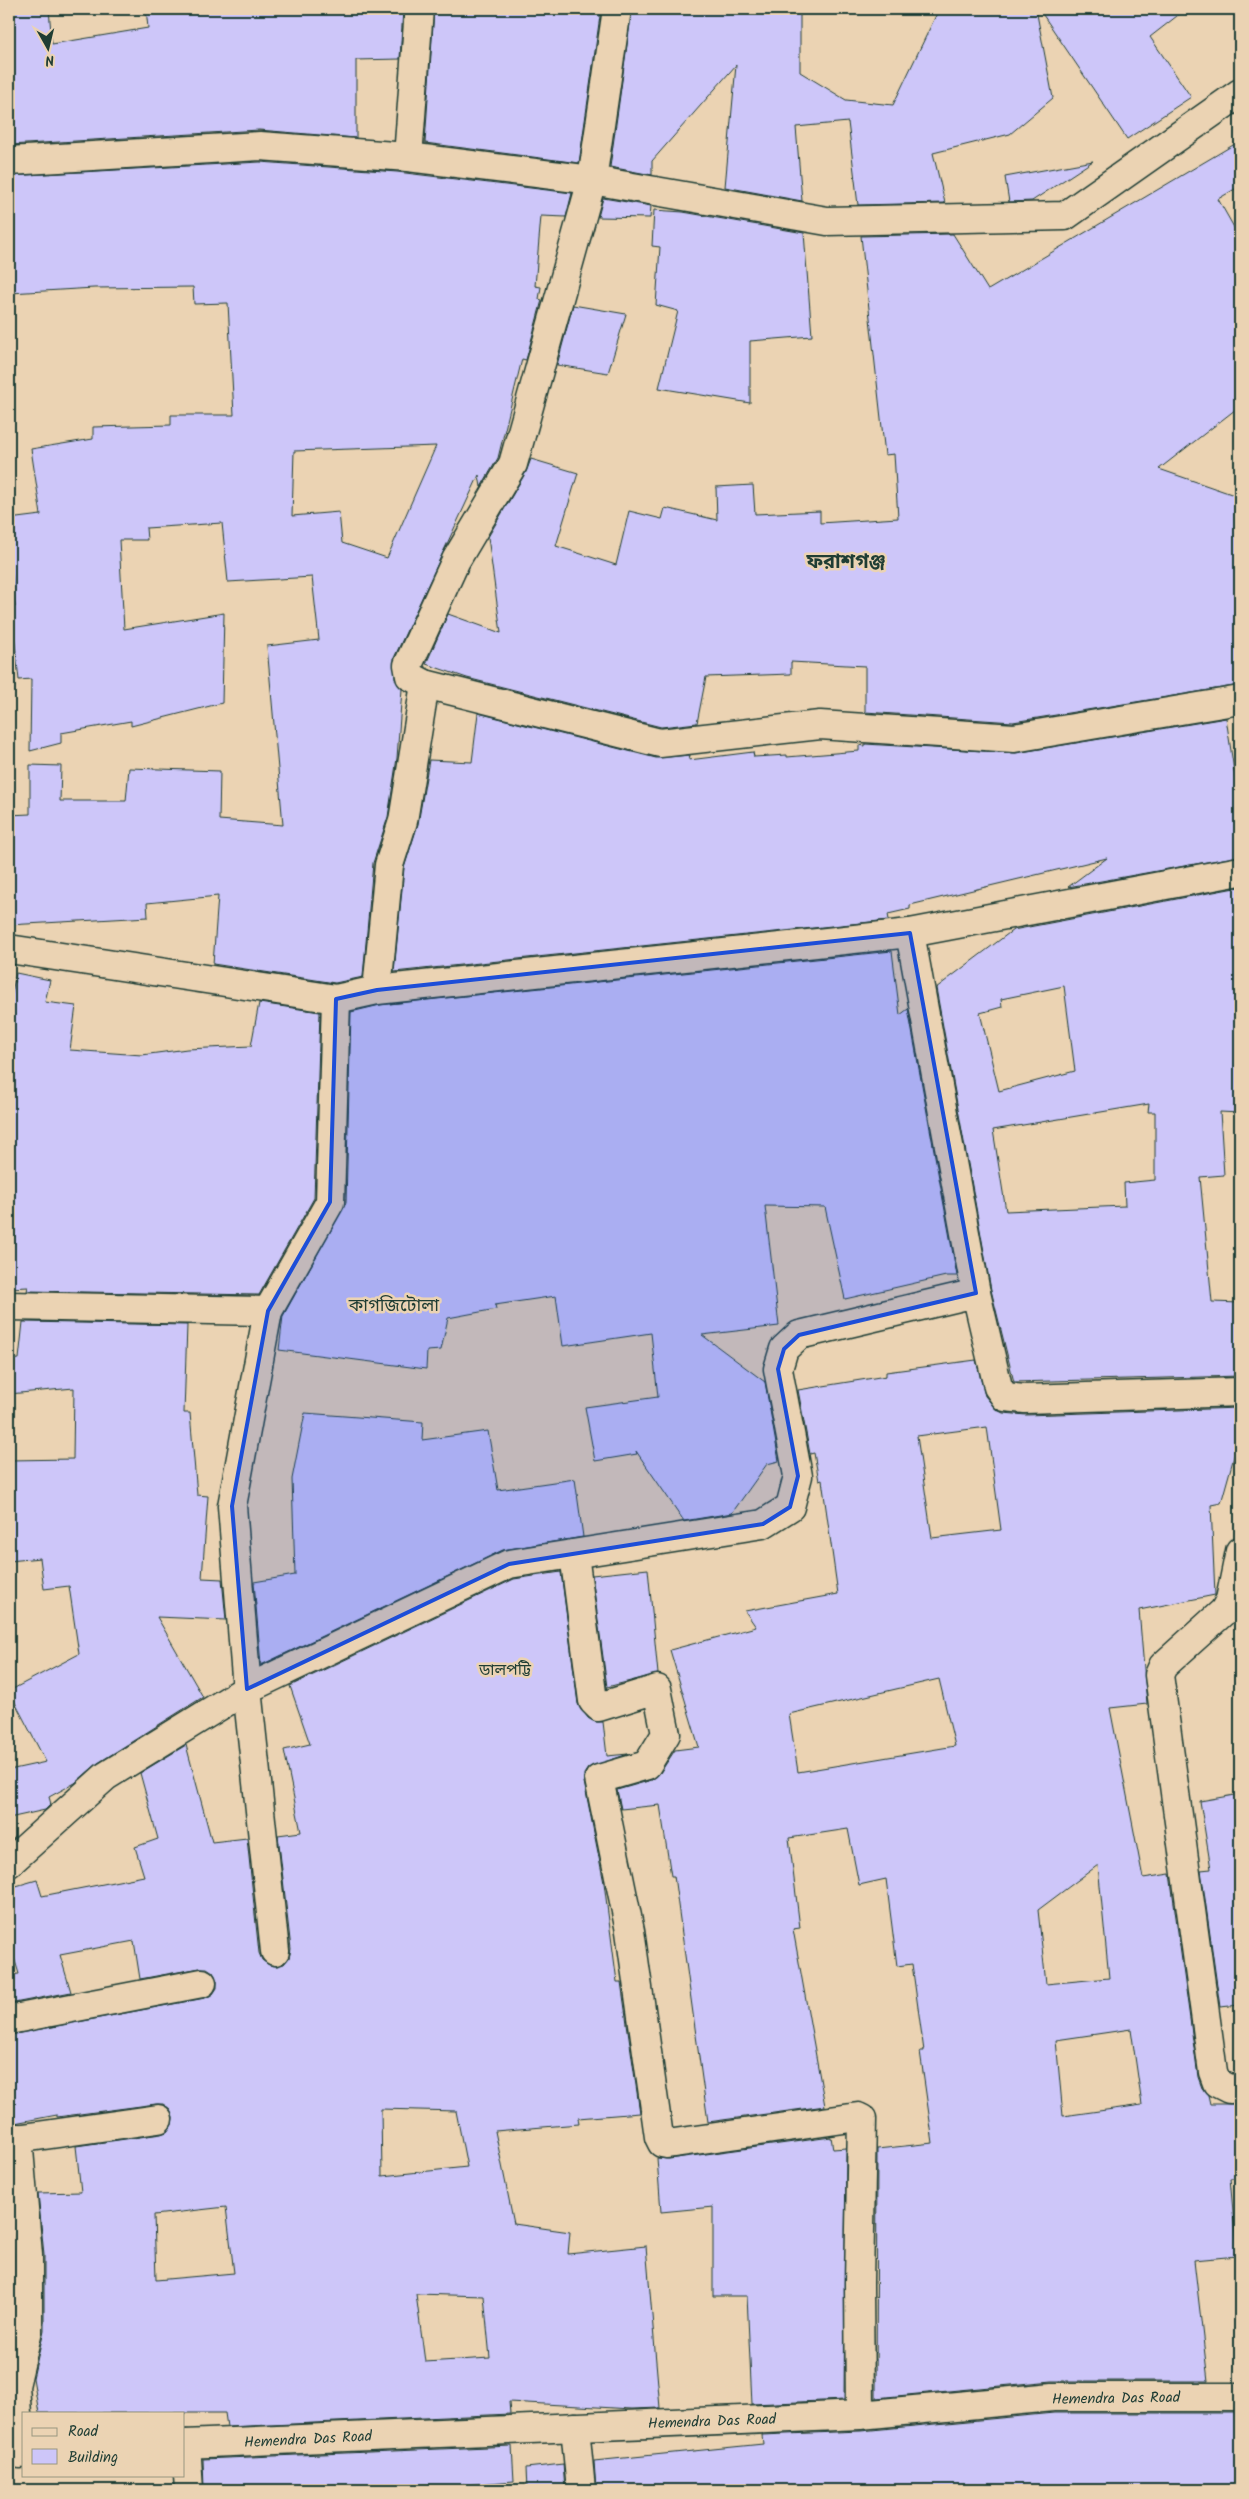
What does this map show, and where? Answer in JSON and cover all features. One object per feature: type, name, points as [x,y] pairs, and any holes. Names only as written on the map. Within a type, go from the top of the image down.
[{"type":"street","points":[[408,156],[419,9]]},
{"type":"street","points":[[616,9],[592,180],[514,464],[456,560],[408,665],[410,676],[425,684],[660,743],[820,725],[1014,738],[1240,700]]},
{"type":"street","points":[[9,161],[260,146],[408,156],[592,180],[827,221],[1065,216],[1240,93]]},
{"type":"street","points":[[377,990],[389,866],[404,821],[425,684]]},
{"type":"street","points":[[9,949],[336,999],[377,990],[910,933],[1240,871]]},
{"type":"street","points":[[910,933],[976,1293],[998,1387],[1005,1397],[1025,1399],[1240,1392]]},
{"type":"street","points":[[275,1951],[247,1689],[232,1506],[268,1311],[330,1202],[336,999]]},
{"type":"street","points":[[9,1863],[106,1776],[247,1689],[508,1564],[763,1524],[777,1516],[790,1507],[798,1476],[778,1369],[784,1349],[799,1335],[976,1293]]},
{"type":"street","points":[[9,1306],[268,1311]]},
{"type":"street","points":[[1240,1551],[1230,1600],[1224,1611],[1163,1666],[1159,1675],[1214,2072],[1218,2083],[1229,2089],[1240,2088]]},
{"type":"street","points":[[574,1554],[593,1702],[599,1707],[657,1689],[666,1734],[647,1765],[599,1779],[630,1931],[659,2137],[662,2143],[667,2144],[858,2117],[862,2119],[859,2283],[860,2415]]},
{"type":"street","points":[[9,2020],[202,1983]]},
{"type":"street","points":[[18,2454],[15,2386],[28,2330],[28,2255],[14,2139],[158,2119]]},
{"type":"street","name":"Hemendra Das Road","points":[[185,2444],[860,2415],[1052,2398],[1240,2397]]},
{"type":"street","points":[[575,2427],[581,2490]]},
{"type":"street","points":[[185,2444],[189,2490]]},
{"type":"highlighted area","points":[[910,933],[976,1293],[799,1335],[784,1349],[778,1369],[798,1476],[790,1507],[763,1524],[509,1564],[247,1689],[232,1506],[268,1311],[330,1202],[336,999],[377,990]]},
{"type":"building","points":[[9,9],[49,9],[52,44],[148,28],[146,9],[403,9],[400,59],[356,60],[356,138],[259,130],[9,145]]},
{"type":"building","points":[[434,9],[601,9],[579,163],[425,143]]},
{"type":"building","points":[[632,9],[800,9],[800,72],[846,100],[893,105],[939,9],[1036,9],[1053,98],[1010,134],[933,153],[945,203],[858,205],[848,122],[796,127],[802,201],[725,187],[736,65],[652,161],[652,175],[610,167]]},
{"type":"building","points":[[1039,9],[1186,9],[1150,37],[1191,97],[1127,139]]},
{"type":"building","points":[[1240,141],[1240,186],[1218,199],[1240,238],[1240,406],[1159,469],[1240,497],[1240,685],[1013,722],[865,712],[865,666],[791,662],[791,674],[706,677],[697,723],[661,727],[467,678],[426,664],[448,614],[501,633],[488,537],[526,472],[531,459],[578,473],[556,546],[616,565],[629,511],[662,519],[665,508],[717,520],[716,487],[753,485],[755,514],[820,511],[820,523],[898,518],[894,454],[885,455],[861,236],[953,234],[988,290]]},
{"type":"building","points":[[1093,161],[1032,201],[1009,202],[1005,177]]},
{"type":"building","points":[[260,162],[397,172],[572,193],[566,217],[541,216],[535,286],[541,287],[539,299],[542,300],[526,360],[522,359],[498,458],[481,487],[479,475],[394,658],[395,679],[402,689],[397,758],[388,817],[373,863],[363,977],[335,983],[213,964],[218,896],[147,903],[148,917],[9,925],[9,815],[30,814],[30,765],[61,766],[60,801],[126,801],[129,768],[220,771],[219,820],[283,825],[267,646],[319,640],[312,577],[228,582],[222,523],[146,528],[147,540],[119,540],[124,629],[224,613],[222,703],[131,726],[131,721],[61,733],[61,743],[30,751],[31,679],[19,680],[11,607],[15,607],[9,549],[9,519],[41,515],[31,449],[93,439],[93,427],[171,425],[171,415],[234,415],[228,303],[194,304],[193,287],[94,288],[10,293],[9,176]],"holes":[[[436,446],[387,558],[342,543],[339,512],[292,516],[294,451]]]},
{"type":"building","points":[[603,198],[651,206],[650,218],[598,217]]},
{"type":"building","points":[[654,210],[683,212],[804,233],[812,336],[750,341],[750,403],[659,388],[678,311],[656,305],[660,247],[652,246]]},
{"type":"building","points":[[573,305],[626,314],[608,373],[557,365]]},
{"type":"building","points":[[478,713],[656,758],[690,755],[689,760],[753,752],[754,757],[787,755],[787,757],[859,751],[859,745],[865,746],[865,744],[1016,753],[1226,718],[1240,810],[1240,856],[1068,887],[1107,858],[910,905],[910,909],[888,914],[889,920],[394,972],[404,868],[418,824],[429,760],[472,762]]},
{"type":"building","points":[[1240,887],[1240,1113],[1220,1112],[1224,1175],[1200,1177],[1212,1302],[1240,1303],[1240,1376],[1014,1382],[991,1290],[936,988],[1013,930]],"holes":[[[1064,986],[1075,1071],[999,1091],[980,1013],[1002,1007],[1001,999]],[[1149,1104],[1148,1112],[1155,1112],[1155,1180],[1124,1183],[1125,1206],[1006,1211],[993,1130]]]},
{"type":"building","points":[[892,951],[900,1015],[908,1009],[957,1276],[946,1276],[845,1299],[825,1207],[765,1206],[779,1326],[702,1335],[765,1382],[779,1461],[767,1464],[732,1513],[684,1521],[636,1451],[637,1454],[595,1461],[585,1407],[658,1397],[651,1333],[563,1346],[556,1296],[495,1305],[496,1309],[448,1318],[441,1350],[427,1351],[426,1369],[279,1350],[283,1316],[346,1203],[351,1012],[380,1005]]},
{"type":"building","points":[[16,973],[50,980],[45,1002],[76,1006],[70,1050],[142,1055],[187,1049],[251,1046],[259,1003],[320,1012],[314,1198],[259,1295],[27,1291],[28,1287],[9,1288],[9,1007]]},
{"type":"building","points":[[23,1322],[187,1325],[184,1413],[190,1413],[197,1495],[208,1496],[202,1578],[222,1579],[226,1620],[157,1617],[203,1697],[98,1763],[75,1783],[49,1797],[51,1804],[45,1810],[9,1818],[9,1770],[46,1762],[9,1691],[79,1654],[69,1586],[44,1589],[40,1558],[9,1561],[9,1460],[73,1459],[74,1388],[9,1394],[9,1360],[19,1359]]},
{"type":"building","points":[[976,1360],[985,1396],[997,1410],[1003,1413],[1026,1415],[1240,1408],[1240,1435],[1221,1503],[1211,1505],[1215,1595],[1139,1610],[1147,1704],[1110,1708],[1143,1878],[1170,1874],[1198,2077],[1202,2088],[1208,2095],[1210,2104],[1235,2104],[1240,2145],[1240,2177],[1230,2178],[1237,2256],[1194,2260],[1208,2381],[1052,2381],[876,2398],[877,2149],[933,2143],[920,2051],[924,2051],[912,1964],[897,1966],[886,1879],[859,1885],[848,1829],[789,1838],[800,1928],[793,1929],[825,2106],[708,2122],[674,1876],[671,1876],[660,1805],[621,1809],[617,1790],[652,1780],[660,1773],[675,1750],[699,1747],[670,1650],[756,1627],[745,1611],[838,1594],[822,1480],[819,1481],[814,1453],[810,1454],[798,1390],[886,1376],[886,1372]],"holes":[[[987,1427],[1001,1530],[932,1538],[917,1436]],[[939,1679],[955,1746],[798,1772],[789,1714]],[[1098,1865],[1109,1978],[1046,1984],[1038,1910]],[[1131,2029],[1142,2105],[1063,2116],[1056,2040]]]},
{"type":"building","points":[[305,1413],[423,1422],[422,1440],[488,1431],[498,1490],[575,1479],[583,1537],[503,1550],[261,1665],[254,1582],[295,1575],[292,1479]]},
{"type":"building","points":[[648,1569],[658,1674],[607,1687],[592,1575]]},
{"type":"building","points":[[561,1572],[578,1704],[588,1718],[595,1722],[603,1722],[607,1756],[628,1754],[588,1768],[584,1774],[584,1782],[604,1883],[617,1982],[621,1982],[640,2113],[578,2118],[579,2124],[495,2131],[514,2224],[570,2232],[568,2254],[646,2246],[660,2408],[632,2409],[509,2402],[510,2414],[227,2427],[225,2413],[39,2412],[33,2378],[44,2330],[44,2255],[38,2193],[81,2192],[76,2146],[161,2134],[167,2132],[172,2125],[173,2117],[170,2109],[163,2104],[156,2104],[57,2117],[57,2115],[9,2124],[9,2035],[205,1998],[213,1994],[217,1988],[217,1981],[213,1972],[207,1968],[140,1979],[134,1941],[60,1955],[71,1992],[9,2004],[9,1975],[19,1974],[9,1941],[9,1888],[37,1880],[42,1896],[144,1876],[135,1847],[158,1839],[140,1773],[186,1745],[212,1842],[247,1838],[259,1953],[262,1960],[269,1965],[277,1966],[284,1964],[289,1958],[291,1949],[278,1835],[301,1832],[284,1750],[310,1744],[290,1686],[514,1579]],"holes":[[[381,2109],[456,2111],[467,2167],[382,2176]],[[226,2207],[234,2273],[156,2280],[154,2215]],[[416,2294],[484,2296],[490,2358],[425,2362]]]},
{"type":"building","points":[[1240,1794],[1240,2005],[1220,2007],[1201,1870],[1211,1869],[1200,1801]]},
{"type":"building","points":[[831,2137],[833,2149],[846,2148],[844,2400],[752,2404],[747,2296],[713,2296],[713,2207],[661,2212],[657,2158],[669,2159]]},
{"type":"building","points":[[9,2213],[12,2297],[9,2298]]},
{"type":"building","points":[[1054,2413],[1240,2413],[1240,2485],[1113,2490],[596,2490],[594,2461],[763,2444],[762,2435],[861,2431]]},
{"type":"building","points":[[512,2446],[514,2481],[403,2490],[204,2490],[203,2459]]},
{"type":"building","points":[[563,2464],[565,2490],[527,2490],[526,2468]]},
{"type":"district","name":"ফরাশগঞ্জ","points":[[846,561]]},
{"type":"district","name":"কাগজিটোলা","points":[[394,1305]]},
{"type":"district","name":"ডালপট্টি","points":[[505,1669]]}]
